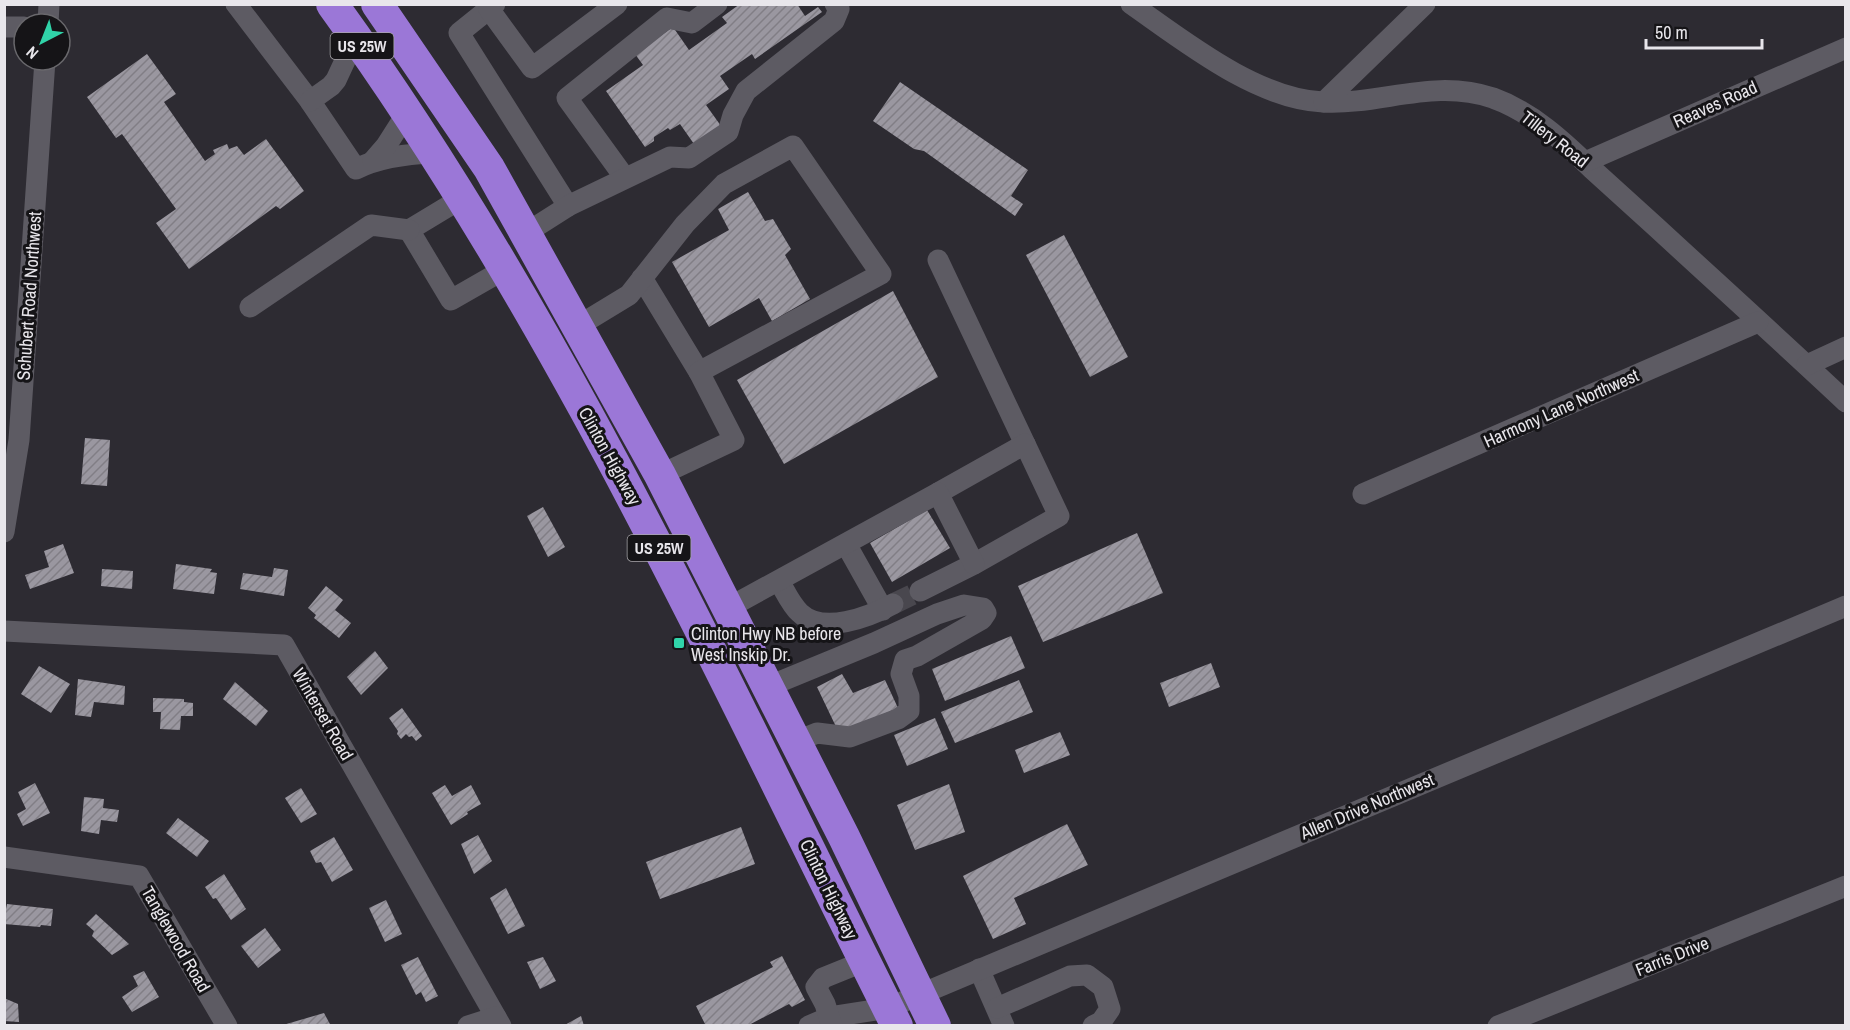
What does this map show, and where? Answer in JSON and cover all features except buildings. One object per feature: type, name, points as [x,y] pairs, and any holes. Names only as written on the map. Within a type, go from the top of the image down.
[{"type":"highway","name":"Clinton Highway","points":[[332,4],[434,153],[547,341],[649,527],[892,1017]]},
{"type":"highway","name":"Clinton Highway","points":[[377,4],[489,168],[635,429],[844,837],[935,1026]]},
{"type":"highway","points":[[399,100],[422,68]]},
{"type":"highway","points":[[604,446],[635,429]]},
{"type":"highway","points":[[763,755],[795,742]]},
{"type":"street","points":[[236,4],[310,101],[356,170],[373,161],[409,154],[434,153]]},
{"type":"street","points":[[568,206],[459,33],[492,7],[532,68],[617,4]]},
{"type":"street","points":[[625,178],[567,98],[668,18],[692,23],[717,4]]},
{"type":"street","points":[[526,232],[568,206],[670,157],[689,158],[728,132],[733,115],[746,91],[834,21],[839,9],[835,4]]},
{"type":"street","name":"Tillery Road","points":[[1131,4],[1233,72],[1278,93],[1302,100],[1352,101],[1431,90],[1476,93],[1513,106],[1536,120],[1585,162],[1845,402]]},
{"type":"street","points":[[1324,102],[1425,4]]},
{"type":"street","points":[[310,101],[336,80],[356,37]]},
{"type":"street","name":"Reaves Road","points":[[1585,162],[1845,48]]},
{"type":"street","name":"Schubert Road Northwest","points":[[4,532],[44,72]]},
{"type":"street","points":[[373,161],[386,146],[399,100]]},
{"type":"street","points":[[578,326],[629,295],[685,224],[724,184],[793,146],[881,274],[699,372]]},
{"type":"street","points":[[250,307],[371,225],[409,230],[462,198]]},
{"type":"street","points":[[409,230],[451,300],[505,269]]},
{"type":"street","points":[[920,591],[974,564],[1059,516],[938,260]]},
{"type":"street","points":[[642,278],[699,372],[734,440],[660,475]]},
{"type":"street","name":"Harmony Lane Northwest","points":[[1363,494],[1758,322]]},
{"type":"street","points":[[1807,365],[1845,347]]},
{"type":"street","points":[[728,608],[1025,444]]},
{"type":"street","points":[[938,493],[974,564]]},
{"type":"street","points":[[779,581],[800,613],[817,622],[844,622],[873,615],[888,607],[846,544]]},
{"type":"street","points":[[767,687],[937,614],[964,605],[983,608],[986,613],[982,619],[926,651],[905,660],[901,675],[909,696],[909,711],[898,719],[850,737],[817,733],[795,742]]},
{"type":"street","name":"Allen Drive Northwest","points":[[810,1026],[831,1021],[892,1017],[919,993],[1845,606]]},
{"type":"street","name":"Winterset Road","points":[[4,631],[284,645],[499,1021]]},
{"type":"street","name":"Tanglewood Road","points":[[4,857],[139,876],[227,1026]]},
{"type":"street","name":"Farris Drive","points":[[1498,1026],[1845,886]]},
{"type":"street","points":[[831,1021],[816,987],[823,978],[865,961]]},
{"type":"street","points":[[979,969],[1001,1017],[1070,976],[1087,975],[1103,987],[1110,1009],[1101,1022],[1093,1026]]},
{"type":"street","points":[[468,1026],[499,1021]]},
{"type":"tunnel","points":[[893,604],[920,591]]},
{"type":"place","name":"Clinton Hwy NB before West Inskip Dr.","points":[[679,643]]}]
